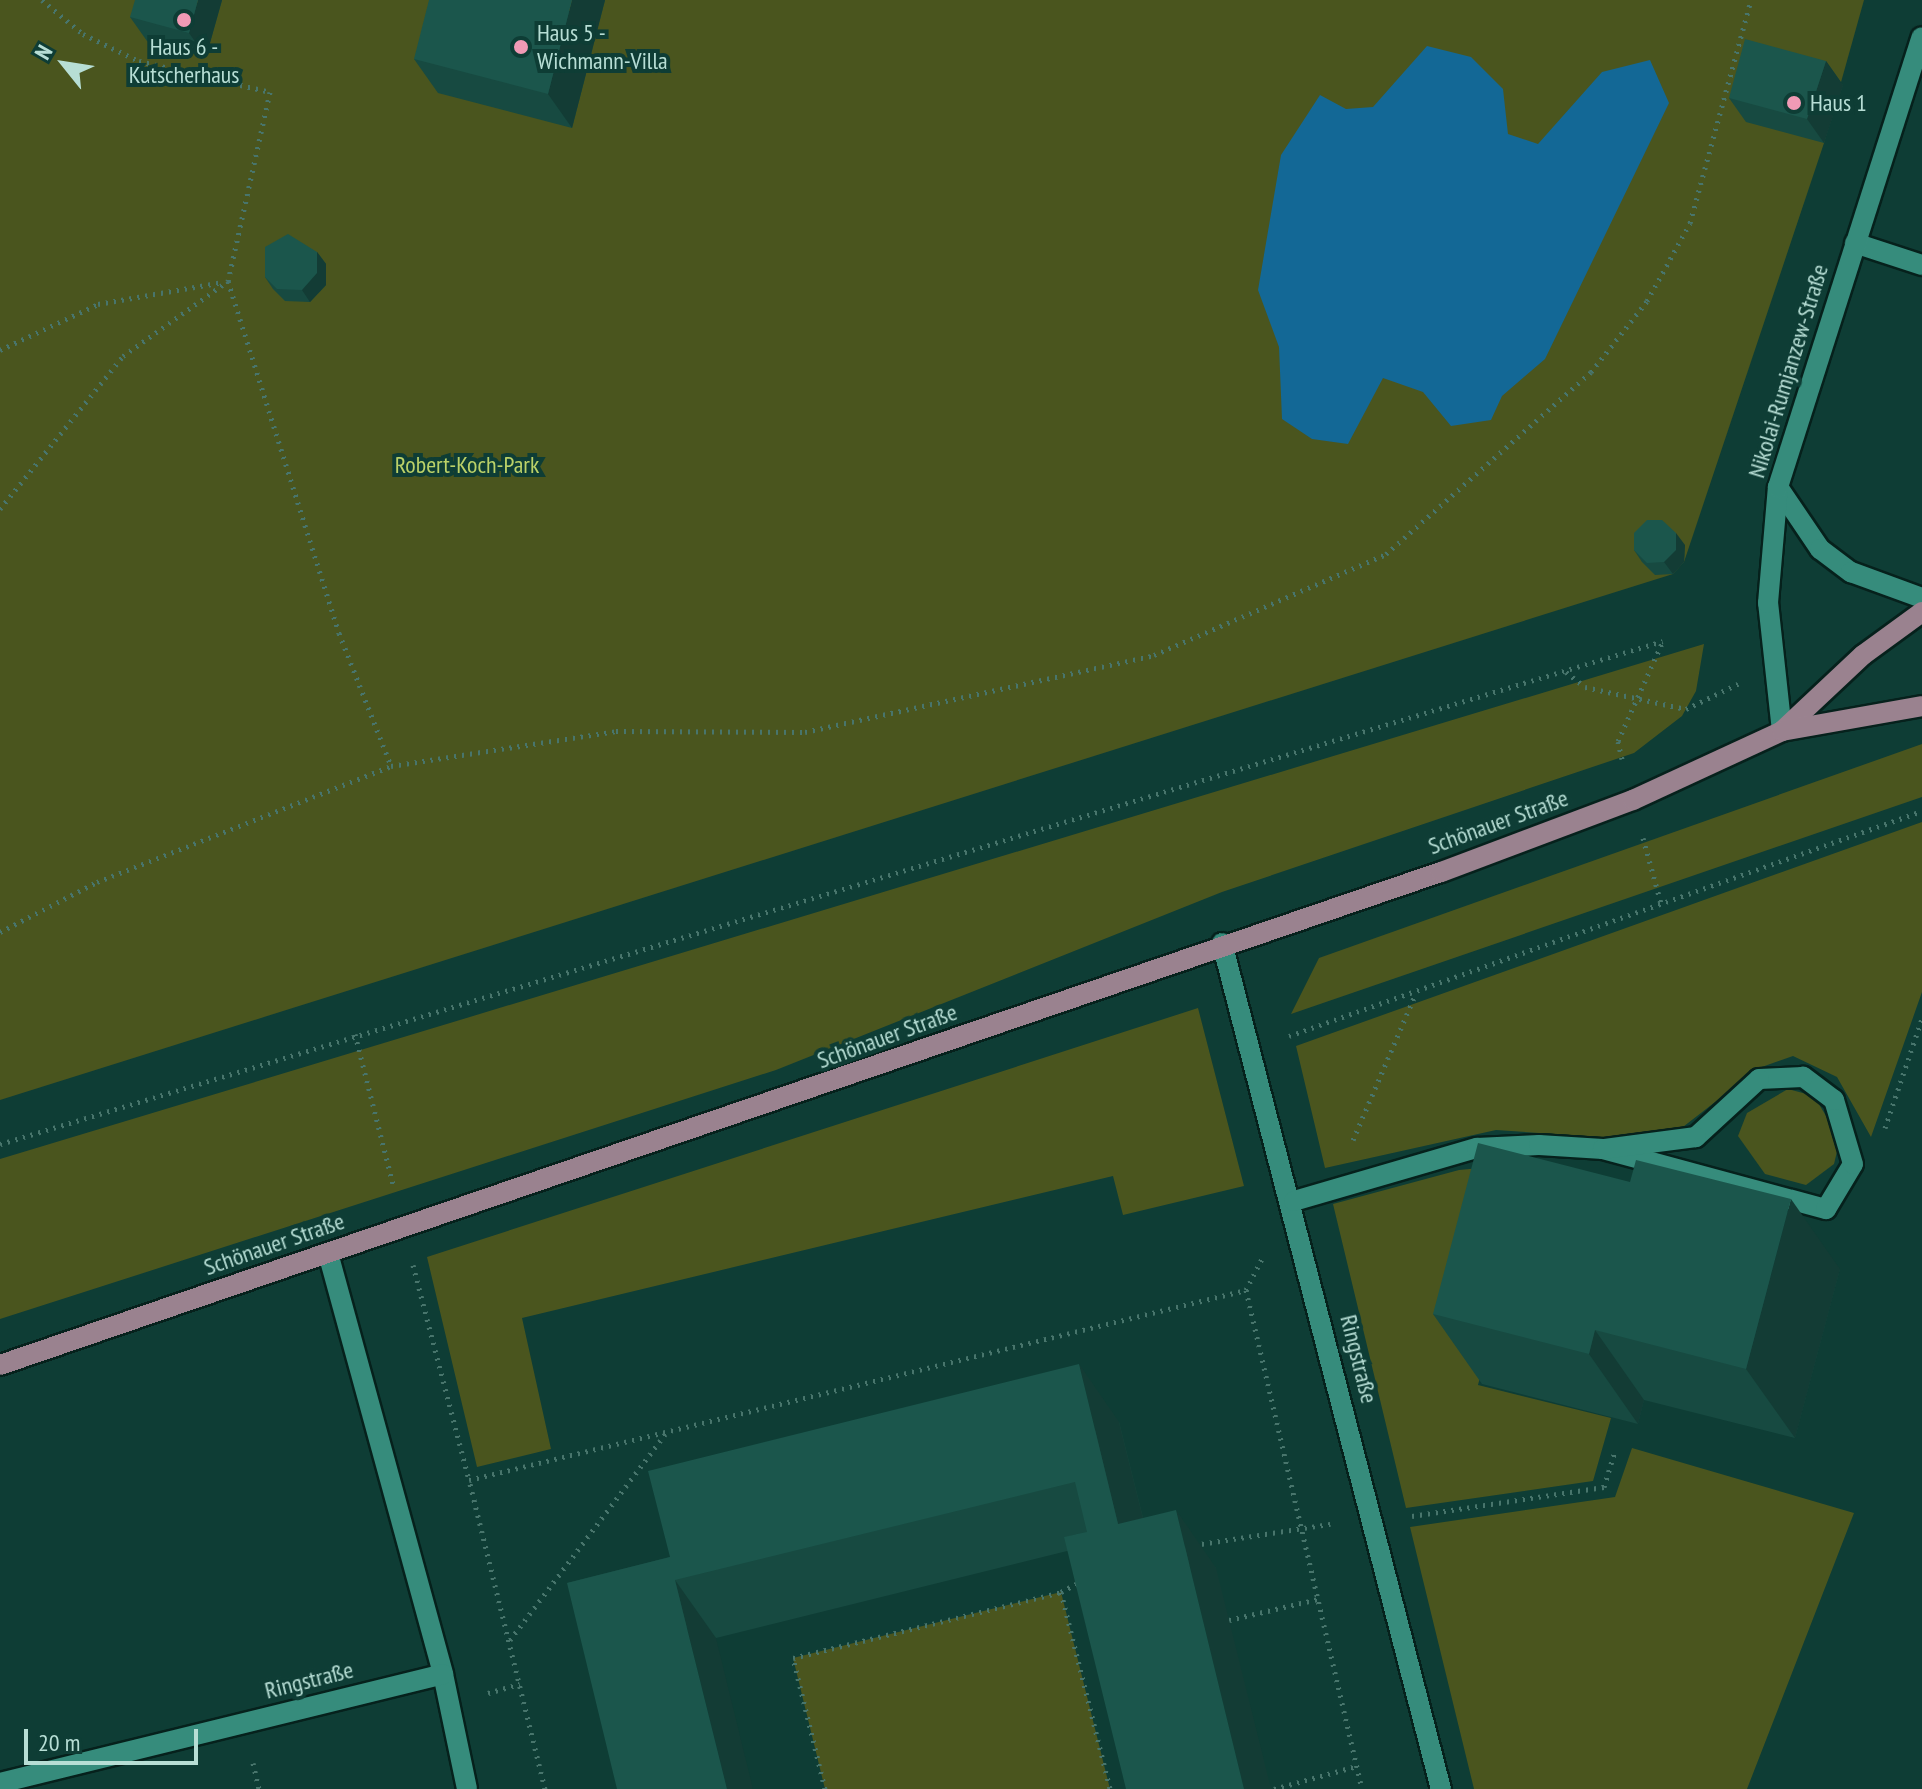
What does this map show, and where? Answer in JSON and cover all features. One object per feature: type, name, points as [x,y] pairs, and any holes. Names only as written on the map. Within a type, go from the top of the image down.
[{"type":"main road","name":"Schönauer Straße","points":[[1782,731],[1863,655],[1922,612]]},
{"type":"main road","name":"Schönauer Straße","points":[[0,1365],[817,1089],[1222,943],[1633,800],[1782,731],[1922,706]]},
{"type":"street","name":"Nikolai-Rumjanzew-Straße","points":[[1782,731],[1768,603],[1778,487],[1922,37]]},
{"type":"street","points":[[1855,243],[1922,265]]},
{"type":"street","points":[[1778,487],[1820,549],[1851,572],[1922,598]]},
{"type":"street","name":"Ringstraße","points":[[1222,943],[1294,1201],[1441,1789]]},
{"type":"street","points":[[1294,1201],[1477,1148],[1603,1149],[1696,1137],[1759,1079],[1803,1077],[1834,1100],[1853,1164],[1826,1209],[1603,1149]]},
{"type":"street","points":[[328,1253],[443,1674],[467,1789]]},
{"type":"street","name":"Ringstraße","points":[[0,1783],[443,1674]]},
{"type":"path","points":[[42,0],[83,34],[139,61],[270,92],[228,281],[339,633],[391,766]]},
{"type":"path","points":[[0,932],[97,882],[391,766],[616,731],[805,732],[1154,655],[1386,554],[1591,372],[1647,301],[1690,223],[1751,0]]},
{"type":"path","points":[[0,350],[98,304],[228,281]]},
{"type":"path","points":[[0,509],[123,356],[228,281]]},
{"type":"path","points":[[0,1144],[355,1034],[1663,641]]},
{"type":"path","points":[[1250,1049],[1922,811]]},
{"type":"path","points":[[355,1034],[395,1194]]},
{"type":"path","points":[[412,1263],[545,1789]]},
{"type":"path","points":[[469,1480],[1246,1290],[1362,1789]]},
{"type":"path","points":[[510,1641],[665,1434]]},
{"type":"path","points":[[1421,1515],[1604,1487],[1615,1452]]},
{"type":"path","points":[[1180,1547],[1281,1531]]},
{"type":"path","points":[[825,1789],[793,1658],[1061,1592],[1085,1579]]},
{"type":"path","points":[[1061,1592],[1110,1789]]},
{"type":"path","points":[[1229,1620],[1318,1599]]},
{"type":"path","points":[[1274,1789],[1357,1766]]},
{"type":"green space","name":"Robert-Koch-Park","points":[[0,0],[1864,0],[1824,143],[1684,562],[1673,574],[0,1100]]},
{"type":"green space","points":[[1704,644],[1696,691],[1682,716],[1634,753],[1222,892],[776,1070],[0,1319],[0,1159]]},
{"type":"green space","points":[[1922,744],[1922,797],[1291,1014],[1319,958]]},
{"type":"green space","points":[[1922,822],[1922,992],[1871,1137],[1837,1077],[1793,1056],[1759,1068],[1679,1130],[1629,1139],[1496,1130],[1325,1168],[1296,1046]]},
{"type":"green space","points":[[1198,1008],[1244,1186],[1123,1215],[1113,1176],[522,1318],[551,1449],[477,1467],[427,1257]]},
{"type":"green space","points":[[1788,1089],[1814,1096],[1840,1139],[1834,1164],[1806,1185],[1765,1174],[1738,1136],[1747,1113]]},
{"type":"green space","points":[[1535,1163],[1478,1385],[1611,1418],[1593,1481],[1406,1508],[1333,1204],[1459,1170]]},
{"type":"green space","points":[[1632,1448],[1854,1513],[1747,1789],[1474,1789],[1410,1527],[1615,1497]]},
{"type":"green space","points":[[1061,1592],[1110,1789],[825,1789],[793,1658]]},
{"type":"water","points":[[1427,46],[1471,57],[1503,89],[1508,134],[1538,144],[1602,72],[1650,60],[1669,103],[1545,359],[1502,396],[1491,420],[1451,426],[1423,392],[1383,378],[1348,444],[1312,439],[1282,419],[1279,347],[1258,290],[1281,155],[1320,95],[1346,109],[1373,107]]},
{"type":"building","points":[[135,0],[198,0],[189,33],[130,17]]},
{"type":"building","points":[[429,0],[572,0],[548,94],[414,59]]},
{"type":"building","points":[[1745,39],[1826,61],[1807,119],[1729,98]]},
{"type":"building","points":[[288,234],[317,252],[317,273],[302,290],[277,289],[265,277],[265,247]]},
{"type":"building","points":[[1647,520],[1662,520],[1676,533],[1676,550],[1664,562],[1647,563],[1634,550],[1634,533]]},
{"type":"building","points":[[1478,1143],[1630,1182],[1636,1160],[1791,1199],[1746,1369],[1595,1330],[1589,1354],[1433,1314]]},
{"type":"building","points":[[1079,1364],[1118,1524],[1176,1510],[1244,1789],[1126,1789],[1064,1537],[1087,1532],[1075,1482],[675,1580],[727,1789],[617,1789],[567,1583],[670,1557],[648,1471]]},
{"type":"place","name":"Haus 6 - Kutscherhaus","points":[[184,20]]},
{"type":"place","name":"Haus 5 - Wichmann-Villa","points":[[521,47]]},
{"type":"place","name":"Haus 1","points":[[1794,103]]}]
